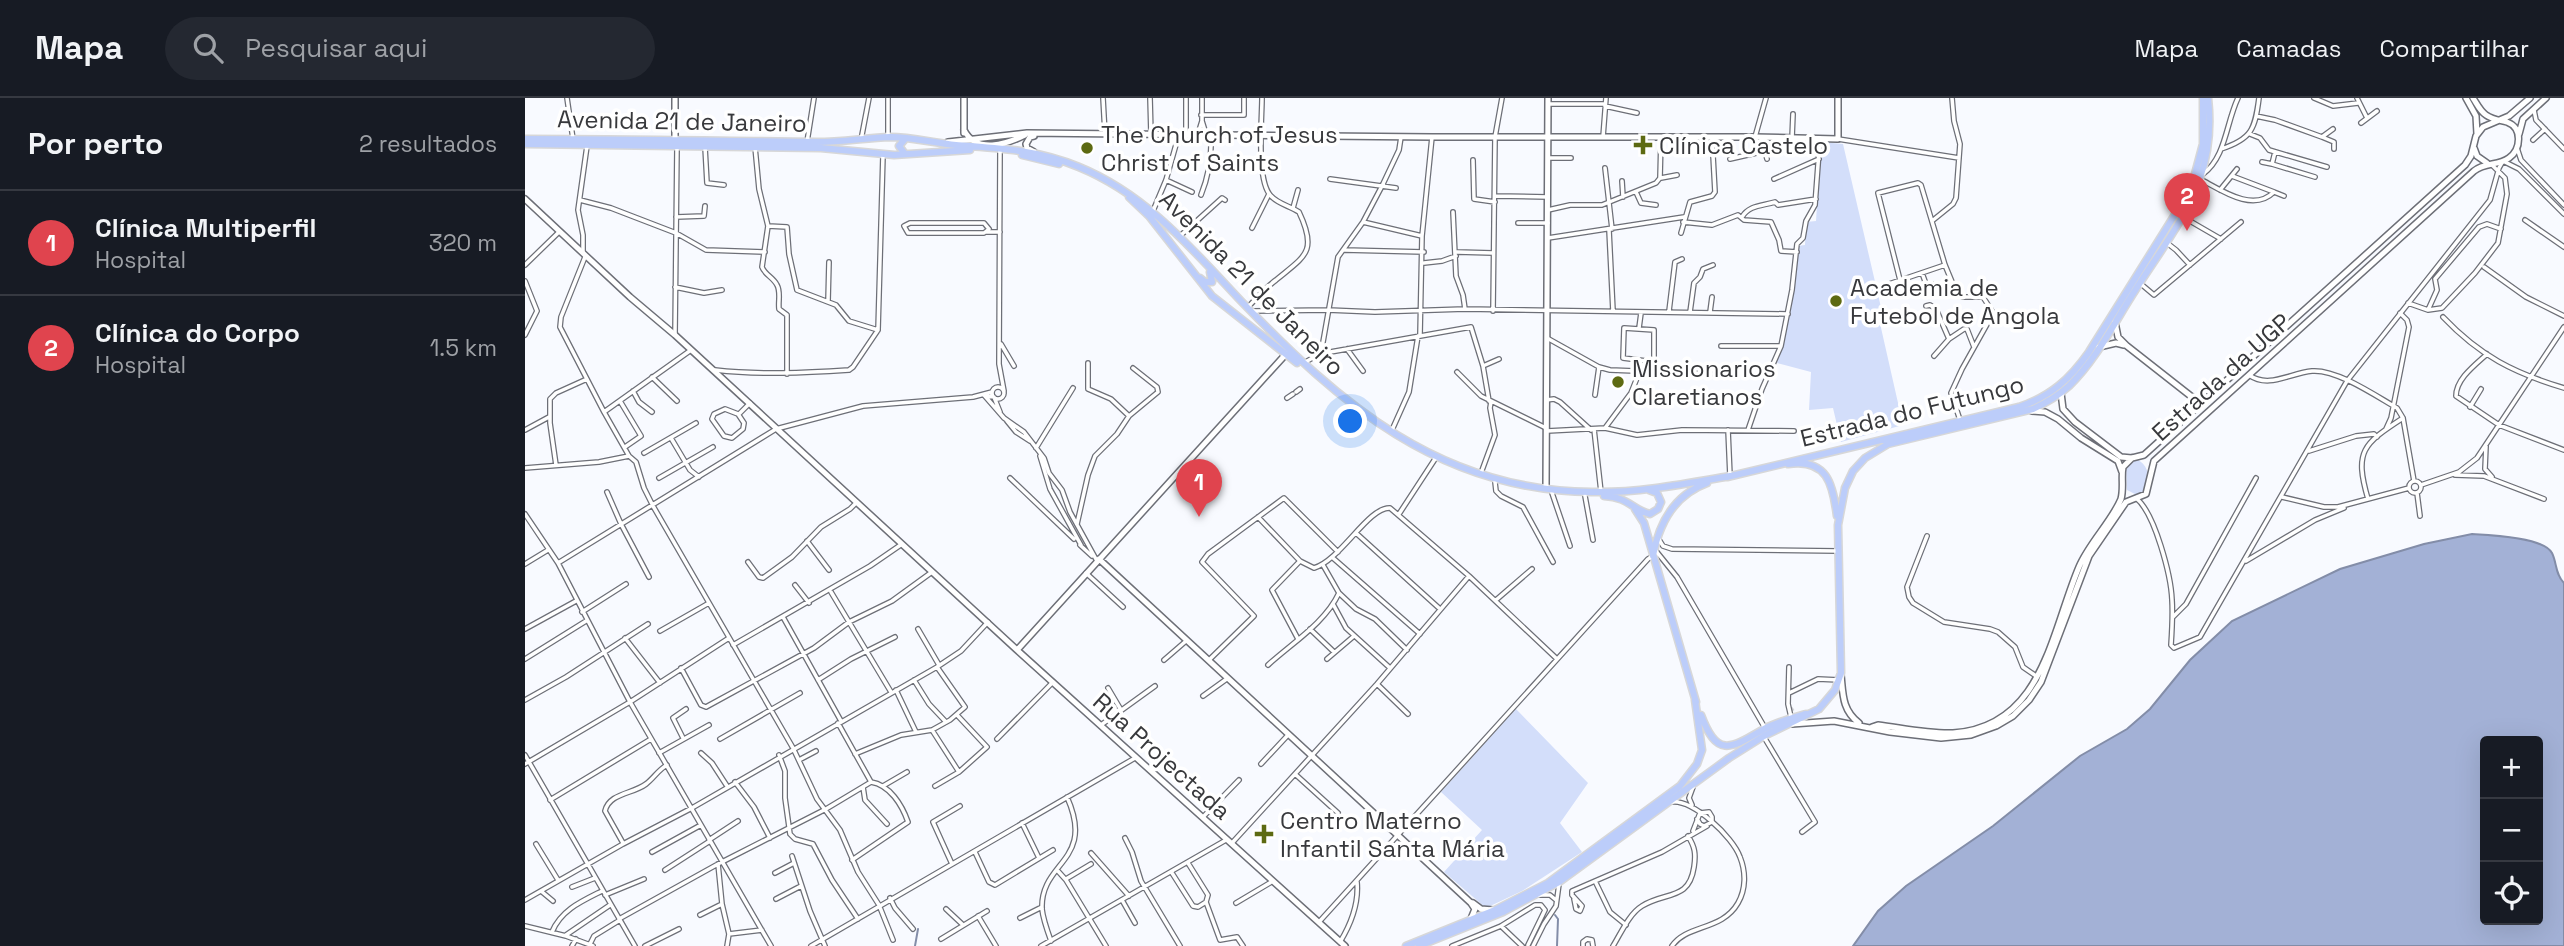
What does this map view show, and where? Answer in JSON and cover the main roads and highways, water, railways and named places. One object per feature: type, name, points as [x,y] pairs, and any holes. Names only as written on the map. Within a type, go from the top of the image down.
[{"type":"main road","points":[[675,98],[676,143]]},
{"type":"main road","points":[[964,98],[964,130],[967,139]]},
{"type":"main road","points":[[933,142],[1027,133],[1837,139],[1838,98]]},
{"type":"main road","name":"Estrada do Futungo","points":[[1840,677],[1838,525],[1848,479],[1872,453],[1900,441],[2043,405],[2061,393],[2081,373],[2181,216],[2200,177],[2209,139],[2205,98]]},
{"type":"main road","name":"Estrada do Futungo","points":[[1654,553],[1665,517],[1685,494],[1703,484],[2019,407],[2040,400],[2057,389],[2077,370],[2191,189],[2203,144],[2205,98]]},
{"type":"main road","points":[[2061,393],[2061,405],[2065,412],[2114,452],[2122,457],[2132,458],[2147,453],[2465,165],[2476,135],[2476,116],[2466,98]]},
{"type":"main road","points":[[2473,98],[2483,113],[2512,125],[2519,141]]},
{"type":"main road","points":[[2476,135],[2485,125],[2511,115],[2530,98]]},
{"type":"main road","points":[[2519,141],[2523,120],[2546,98]]},
{"type":"main road","points":[[1548,101],[1546,429],[1549,491]]},
{"type":"main road","points":[[967,139],[989,146],[1010,143],[1027,133]]},
{"type":"main road","points":[[1038,134],[1030,137],[1026,144],[1027,148],[1041,154]]},
{"type":"main road","name":"Avenida 21 de Janeiro","points":[[525,142],[573,139],[676,143],[755,147],[829,148],[883,154],[956,149],[1000,151],[1065,166],[1116,189],[1141,207],[1212,296],[1278,343],[1346,401],[1391,432],[1445,460],[1515,484],[1549,491],[1654,491],[1660,499],[1660,507],[1653,513],[1647,513],[1623,499],[1585,496],[1549,491],[1495,482],[1435,459],[1367,421],[1332,395],[1286,354],[1278,343],[1249,309],[1153,211],[1118,186],[1097,175],[1041,154],[989,146],[905,139],[887,142],[861,139],[807,142],[676,143],[588,144],[525,142]]},
{"type":"main road","points":[[905,139],[899,146],[905,154]]},
{"type":"main road","name":"Estrada da UGP","points":[[2136,498],[2146,494],[2150,486],[2151,470],[2157,458],[2473,171],[2484,164],[2503,161],[2517,148],[2519,141]]},
{"type":"main road","points":[[883,154],[887,142]]},
{"type":"main road","points":[[2474,145],[2477,156],[2490,163]]},
{"type":"main road","name":"Rua Projectada","points":[[525,199],[1342,944]]},
{"type":"main road","points":[[1174,248],[1202,280],[1212,282],[1211,273],[1180,239]]},
{"type":"main road","points":[[1231,295],[1278,343],[1232,310],[1225,303],[1225,296],[1231,295]]},
{"type":"main road","points":[[2115,322],[2118,337],[2127,346],[2192,397],[2199,401],[2205,400]]},
{"type":"main road","points":[[2099,347],[2116,343],[2127,346]]},
{"type":"main road","points":[[1017,650],[1286,354]]},
{"type":"main road","points":[[2192,397],[2196,404],[2194,411]]},
{"type":"main road","points":[[1872,727],[1878,725],[1951,733],[1975,729],[1994,722],[2010,711],[2024,698],[2038,678],[2080,565],[2119,503],[2123,489],[2122,472],[2117,461],[2081,438],[2059,419],[2042,411],[2022,412]]},
{"type":"main road","points":[[2059,419],[2059,413],[2065,412]]},
{"type":"main road","points":[[2140,456],[2148,462],[2151,470]]},
{"type":"main road","points":[[2122,472],[2125,464],[2132,458]]},
{"type":"main road","points":[[1757,469],[1799,463],[1818,468],[1832,488],[1838,525]]},
{"type":"main road","name":"Avenida 21 de Janeiro","points":[[1626,491],[1730,476]]},
{"type":"main road","points":[[2123,489],[2129,496],[2136,498]]},
{"type":"main road","points":[[1419,946],[1493,916],[1559,882],[1729,758],[1764,737],[1792,714],[1902,733],[1957,737],[1990,729],[2013,716],[2036,690],[2047,670],[2089,556],[2123,505],[2136,498]]},
{"type":"main road","points":[[1623,499],[1641,516],[1695,700],[1708,734],[1720,744],[1738,743],[1792,714],[1813,713],[1828,701],[1840,677]]},
{"type":"main road","points":[[1098,560],[1467,900],[1475,909],[1470,920]]},
{"type":"main road","points":[[1840,677],[1845,706],[1850,716],[1861,724]]},
{"type":"main road","points":[[1406,946],[1495,911],[1559,876],[1686,780],[1697,764],[1702,750],[1695,700]]},
{"type":"main road","points":[[1467,900],[1482,909],[1495,911]]},
{"type":"waterway","points":[[1555,915],[1558,919],[1557,946]]},
{"type":"waterway","points":[[915,946],[918,929]]},
{"type":"place","name":"Clínica Castelo","points":[[1643,145]]},
{"type":"place","name":"The Church of Jesus Christ of Saints","points":[[1087,148]]},
{"type":"place","name":"Clínica do Corpo","points":[[2187,231]]},
{"type":"place","name":"Academia de Futebol de Angola","points":[[1836,301]]},
{"type":"place","name":"Missionarios Claretianos","points":[[1618,382]]},
{"type":"place","name":"Clínica Multiperfil","points":[[1199,517]]},
{"type":"place","name":"Centro Materno Infantil Santa Mária","points":[[1264,834]]}]
